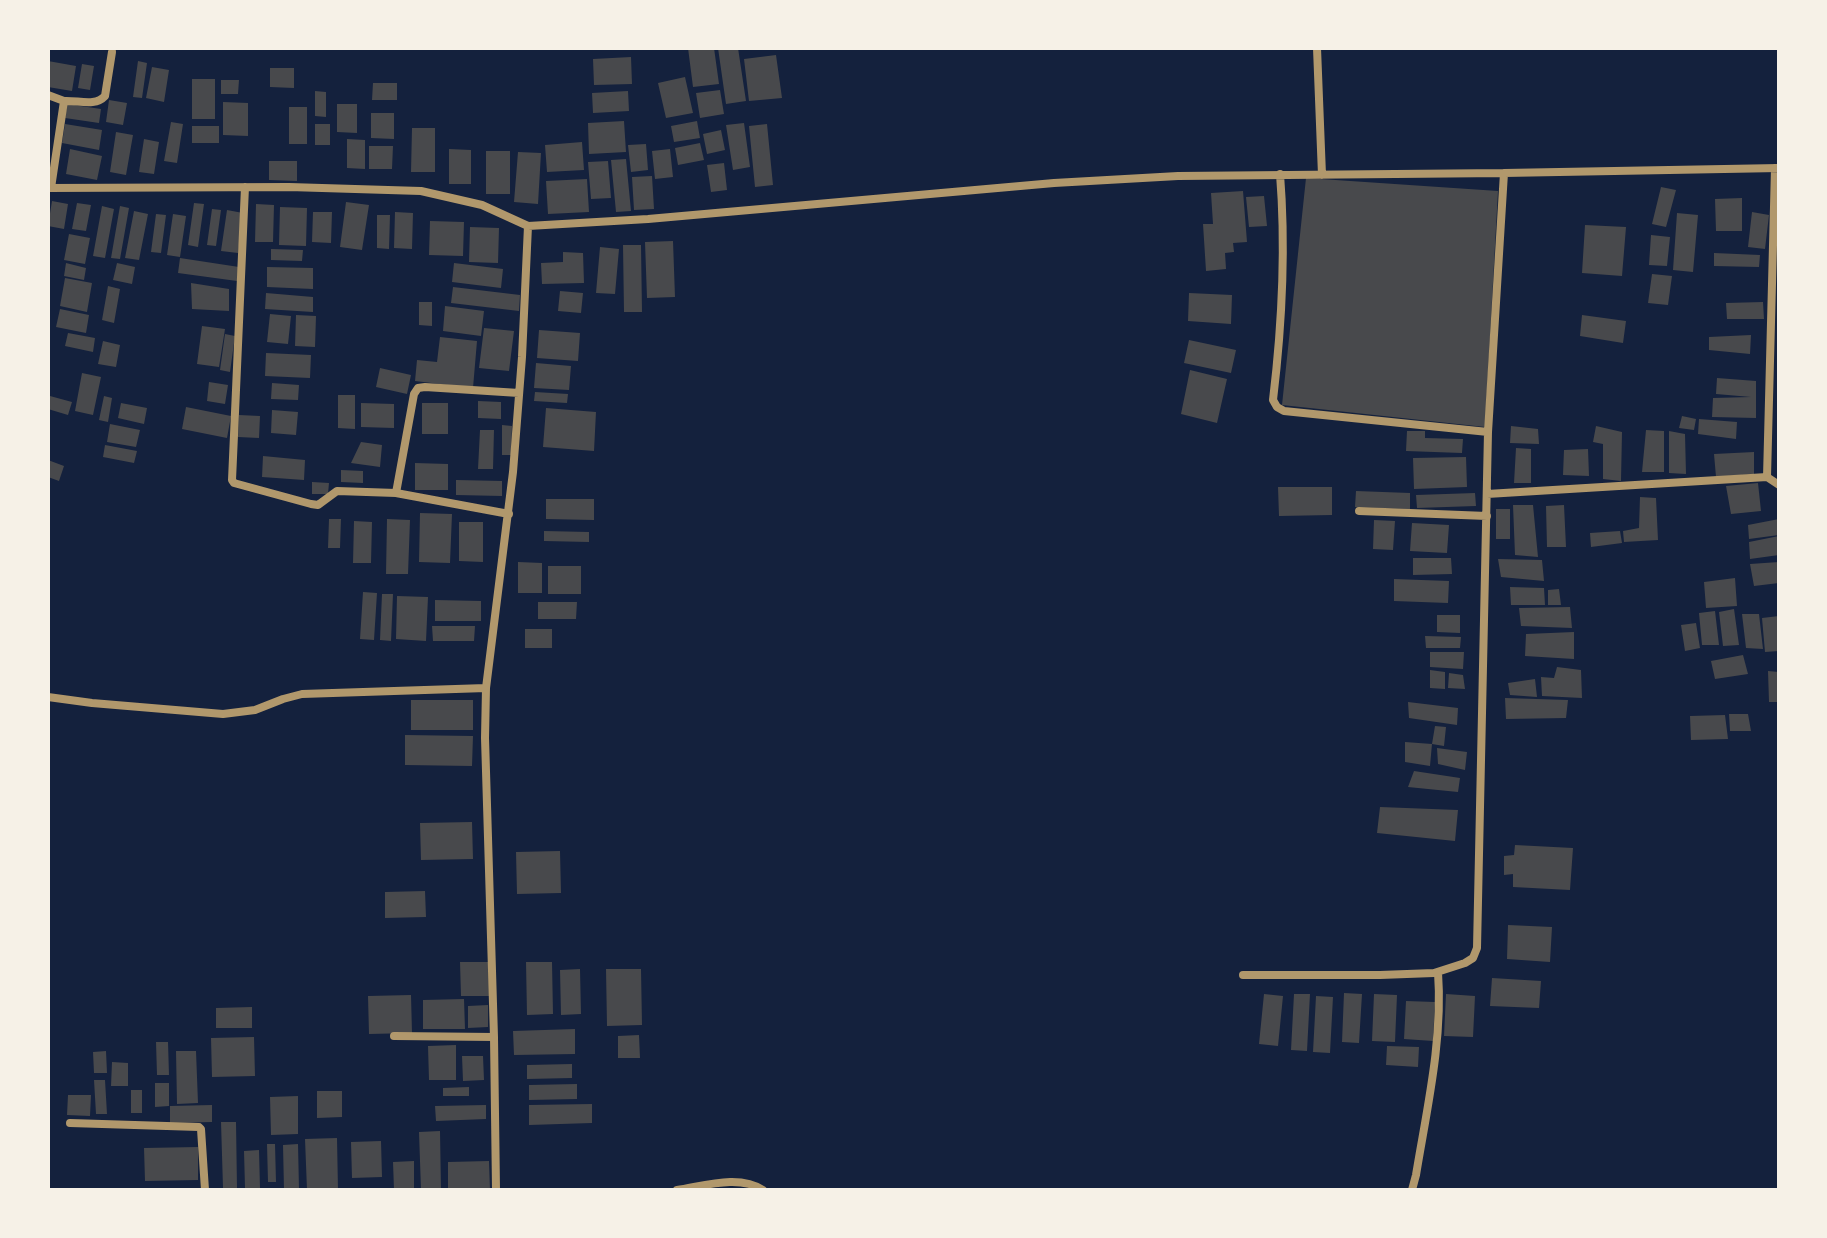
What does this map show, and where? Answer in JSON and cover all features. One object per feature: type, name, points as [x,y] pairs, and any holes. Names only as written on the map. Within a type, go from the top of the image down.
[{"type":"street","points":[[1317,48],[1322,175]]},
{"type":"street","points":[[48,95],[64,101],[102,100],[112,52]]},
{"type":"street","points":[[64,101],[49,188],[245,187],[421,191],[482,205],[528,226],[648,219],[1054,183],[1178,176],[1777,168],[1767,477]]},
{"type":"street","points":[[1243,975],[1438,972],[1473,958],[1477,948],[1488,432],[1504,173]]},
{"type":"street","points":[[1280,174],[1284,232],[1281,322],[1273,400],[1277,407],[1284,411],[1488,432]]},
{"type":"street","points":[[245,187],[234,483],[318,505],[337,491],[396,493],[509,514]]},
{"type":"street","points":[[496,1190],[486,688],[509,514],[528,226]]},
{"type":"street","points":[[396,493],[414,394],[418,388],[519,393]]},
{"type":"street","points":[[1487,494],[1767,477],[1779,485]]},
{"type":"street","points":[[1359,511],[1487,516]]},
{"type":"street","points":[[48,697],[223,714],[255,710],[310,693],[486,688]]},
{"type":"street","points":[[1412,1190],[1435,1060],[1440,997],[1438,972]]},
{"type":"street","points":[[394,1036],[494,1037]]},
{"type":"street","points":[[70,1123],[199,1127],[205,1190]]},
{"type":"street","points":[[677,1190],[736,1182],[754,1184],[763,1190]]},
{"type":"building","points":[[688,48],[714,48],[719,84],[693,87]]},
{"type":"building","points":[[718,48],[738,48],[746,101],[726,104]]},
{"type":"building","points":[[776,55],[782,98],[749,101],[744,59]]},
{"type":"building","points":[[631,57],[632,84],[594,85],[593,59]]},
{"type":"building","points":[[48,61],[76,66],[72,91],[48,87]]},
{"type":"building","points":[[138,61],[147,63],[142,98],[133,97]]},
{"type":"building","points":[[82,64],[94,66],[90,90],[78,88]]},
{"type":"building","points":[[152,67],[169,70],[164,102],[146,98]]},
{"type":"building","points":[[270,68],[294,68],[294,88],[270,87]]},
{"type":"building","points":[[685,77],[693,113],[666,118],[658,83]]},
{"type":"building","points":[[192,79],[215,79],[215,119],[192,119]]},
{"type":"building","points":[[221,80],[239,80],[238,94],[221,94]]},
{"type":"building","points":[[373,83],[397,83],[397,100],[372,100]]},
{"type":"building","points":[[720,90],[724,114],[700,118],[696,93]]},
{"type":"building","points":[[315,91],[326,92],[326,117],[315,116]]},
{"type":"building","points":[[628,91],[629,111],[593,113],[592,93]]},
{"type":"building","points":[[109,100],[127,103],[123,125],[106,122]]},
{"type":"building","points":[[223,102],[248,103],[248,136],[223,135]]},
{"type":"building","points":[[67,104],[101,109],[99,123],[65,118]]},
{"type":"building","points":[[337,104],[357,104],[357,133],[337,132]]},
{"type":"building","points":[[289,107],[307,107],[307,144],[289,144]]},
{"type":"building","points":[[371,113],[394,113],[394,139],[371,138]]},
{"type":"building","points":[[624,121],[626,152],[589,154],[588,123]]},
{"type":"building","points":[[697,121],[700,138],[674,142],[671,126]]},
{"type":"building","points":[[171,122],[183,124],[177,163],[164,161]]},
{"type":"building","points":[[744,123],[750,167],[733,170],[726,125]]},
{"type":"building","points":[[65,124],[102,130],[99,150],[62,143]]},
{"type":"building","points":[[315,124],[330,124],[330,145],[315,145]]},
{"type":"building","points":[[767,124],[773,185],[755,187],[749,126]]},
{"type":"building","points":[[192,126],[219,126],[219,143],[192,143]]},
{"type":"building","points":[[412,128],[435,128],[435,172],[411,172]]},
{"type":"building","points":[[721,130],[725,150],[707,154],[703,134]]},
{"type":"building","points":[[116,132],[133,135],[126,175],[110,172]]},
{"type":"building","points":[[144,139],[159,142],[154,174],[139,172]]},
{"type":"building","points":[[347,139],[365,140],[365,169],[347,168]]},
{"type":"building","points":[[582,142],[584,170],[547,172],[545,145]]},
{"type":"building","points":[[700,143],[704,160],[678,165],[675,148]]},
{"type":"building","points":[[646,144],[648,170],[631,172],[628,145]]},
{"type":"building","points":[[369,146],[393,146],[392,169],[369,169]]},
{"type":"building","points":[[70,149],[102,156],[97,180],[66,174]]},
{"type":"building","points":[[449,149],[471,150],[471,184],[449,184]]},
{"type":"building","points":[[670,149],[673,177],[655,179],[652,151]]},
{"type":"building","points":[[486,151],[510,151],[510,194],[486,194]]},
{"type":"building","points":[[518,152],[541,153],[538,204],[514,202]]},
{"type":"building","points":[[626,159],[631,211],[616,212],[611,160]]},
{"type":"building","points":[[269,161],[297,161],[297,181],[269,180]]},
{"type":"building","points":[[608,161],[611,198],[591,199],[588,162]]},
{"type":"building","points":[[724,163],[727,190],[711,192],[707,165]]},
{"type":"building","points":[[652,176],[654,209],[634,210],[632,177]]},
{"type":"building","points":[[1306,178],[1498,191],[1485,427],[1282,405]]},
{"type":"building","points":[[587,179],[589,212],[548,214],[546,181]]},
{"type":"building","points":[[1661,187],[1676,190],[1666,227],[1652,224]]},
{"type":"building","points":[[1243,191],[1247,242],[1233,243],[1234,252],[1225,253],[1226,269],[1206,271],[1203,224],[1213,224],[1211,193]]},
{"type":"building","points":[[1264,196],[1267,226],[1249,227],[1246,197]]},
{"type":"building","points":[[1742,198],[1742,231],[1716,231],[1715,199]]},
{"type":"building","points":[[52,201],[68,204],[64,229],[48,226]]},
{"type":"building","points":[[346,202],[369,205],[362,250],[340,247]]},
{"type":"building","points":[[77,203],[91,205],[86,231],[72,229]]},
{"type":"building","points":[[194,203],[204,204],[198,247],[188,245]]},
{"type":"building","points":[[256,204],[274,205],[273,242],[255,242]]},
{"type":"building","points":[[102,206],[114,209],[105,258],[93,256]]},
{"type":"building","points":[[120,206],[129,208],[120,259],[111,258]]},
{"type":"building","points":[[280,207],[307,208],[306,246],[279,245]]},
{"type":"building","points":[[212,209],[221,210],[216,246],[207,245]]},
{"type":"building","points":[[227,210],[243,213],[238,253],[221,251]]},
{"type":"building","points":[[134,211],[148,214],[139,260],[125,258]]},
{"type":"building","points":[[313,212],[332,212],[331,243],[312,242]]},
{"type":"building","points":[[395,212],[413,213],[412,249],[394,248]]},
{"type":"building","points":[[1752,212],[1769,215],[1765,249],[1748,247]]},
{"type":"building","points":[[1677,213],[1698,215],[1693,272],[1673,270]]},
{"type":"building","points":[[156,214],[166,215],[161,253],[151,252]]},
{"type":"building","points":[[173,214],[186,216],[180,257],[167,255]]},
{"type":"building","points":[[377,215],[390,215],[389,249],[377,248]]},
{"type":"building","points":[[430,221],[464,222],[463,256],[429,255]]},
{"type":"building","points":[[1585,225],[1626,227],[1622,276],[1582,273]]},
{"type":"building","points":[[470,227],[499,228],[498,263],[469,262]]},
{"type":"building","points":[[69,234],[90,238],[85,264],[64,260]]},
{"type":"building","points":[[1651,235],[1670,237],[1667,266],[1649,265]]},
{"type":"building","points":[[673,241],[675,297],[647,298],[645,242]]},
{"type":"building","points":[[623,245],[641,245],[642,312],[624,312]]},
{"type":"building","points":[[600,247],[619,249],[615,294],[596,293]]},
{"type":"building","points":[[271,249],[303,250],[302,261],[271,260]]},
{"type":"building","points":[[563,252],[583,253],[584,283],[542,284],[541,263],[563,262]]},
{"type":"building","points":[[1714,253],[1760,255],[1759,267],[1714,266]]},
{"type":"building","points":[[180,258],[239,267],[237,281],[178,273]]},
{"type":"building","points":[[66,263],[86,268],[84,280],[64,276]]},
{"type":"building","points":[[117,263],[135,267],[132,284],[113,280]]},
{"type":"building","points":[[454,263],[503,269],[501,288],[452,282]]},
{"type":"building","points":[[267,267],[313,268],[313,289],[267,287]]},
{"type":"building","points":[[1652,274],[1672,276],[1668,305],[1648,303]]},
{"type":"building","points":[[65,278],[92,283],[87,312],[60,306]]},
{"type":"building","points":[[191,283],[229,289],[229,311],[192,309]]},
{"type":"building","points":[[108,286],[120,289],[114,323],[102,320]]},
{"type":"building","points":[[453,287],[520,295],[519,311],[451,303]]},
{"type":"building","points":[[560,291],[583,293],[581,313],[558,311]]},
{"type":"building","points":[[266,293],[313,297],[313,312],[265,309]]},
{"type":"building","points":[[1189,293],[1232,295],[1231,324],[1188,321]]},
{"type":"building","points":[[419,302],[432,302],[432,326],[419,325]]},
{"type":"building","points":[[1763,302],[1764,319],[1727,319],[1726,303]]},
{"type":"building","points":[[445,306],[484,311],[481,336],[443,331]]},
{"type":"building","points":[[60,309],[89,315],[86,333],[56,327]]},
{"type":"building","points":[[270,314],[291,316],[288,344],[267,342]]},
{"type":"building","points":[[296,315],[316,316],[315,347],[295,346]]},
{"type":"building","points":[[1582,315],[1626,321],[1623,343],[1580,336]]},
{"type":"building","points":[[202,326],[225,329],[219,367],[197,364]]},
{"type":"building","points":[[484,328],[514,331],[509,371],[479,368]]},
{"type":"building","points":[[539,330],[580,333],[578,361],[537,358]]},
{"type":"building","points":[[68,333],[95,338],[93,352],[65,346]]},
{"type":"building","points":[[225,334],[235,336],[230,372],[220,370]]},
{"type":"building","points":[[1751,335],[1750,354],[1709,350],[1709,337]]},
{"type":"building","points":[[440,337],[477,341],[473,388],[415,381],[417,360],[437,362]]},
{"type":"building","points":[[1189,340],[1236,350],[1231,373],[1184,363]]},
{"type":"building","points":[[103,341],[120,345],[116,367],[98,364]]},
{"type":"building","points":[[266,353],[311,355],[310,378],[265,376]]},
{"type":"building","points":[[536,363],[571,366],[569,390],[534,388]]},
{"type":"building","points":[[380,368],[411,375],[407,394],[376,387]]},
{"type":"building","points":[[1190,370],[1227,379],[1217,423],[1181,414]]},
{"type":"building","points":[[82,373],[101,377],[93,415],[75,411]]},
{"type":"building","points":[[1717,378],[1756,381],[1756,418],[1712,417],[1713,398],[1751,397],[1716,394]]},
{"type":"building","points":[[209,382],[228,385],[225,404],[207,401]]},
{"type":"building","points":[[272,383],[299,385],[298,400],[271,399]]},
{"type":"building","points":[[535,392],[568,394],[567,403],[534,401]]},
{"type":"building","points":[[338,395],[355,395],[355,429],[338,428]]},
{"type":"building","points":[[50,396],[72,402],[68,415],[48,409]]},
{"type":"building","points":[[104,396],[112,398],[108,422],[99,420]]},
{"type":"building","points":[[478,401],[501,402],[501,419],[478,418]]},
{"type":"building","points":[[121,403],[147,408],[144,424],[118,418]]},
{"type":"building","points":[[361,403],[394,404],[394,428],[361,427]]},
{"type":"building","points":[[422,403],[448,403],[448,434],[422,434]]},
{"type":"building","points":[[186,407],[231,416],[227,438],[182,429]]},
{"type":"building","points":[[546,408],[596,412],[594,451],[543,447]]},
{"type":"building","points":[[272,410],[298,412],[296,435],[271,433]]},
{"type":"building","points":[[239,415],[260,416],[259,438],[238,437]]},
{"type":"building","points":[[1682,416],[1696,419],[1694,430],[1679,428]]},
{"type":"building","points":[[1699,419],[1737,422],[1736,439],[1698,434]]},
{"type":"building","points":[[110,424],[140,430],[136,447],[107,442]]},
{"type":"building","points":[[502,425],[512,426],[511,455],[502,455]]},
{"type":"building","points":[[1511,426],[1538,429],[1539,444],[1510,443]]},
{"type":"building","points":[[1596,426],[1622,432],[1621,481],[1603,479],[1603,444],[1593,442]]},
{"type":"building","points":[[480,430],[494,430],[493,469],[478,469]]},
{"type":"building","points":[[1646,430],[1664,431],[1664,472],[1642,472]]},
{"type":"building","points":[[1407,431],[1425,431],[1425,438],[1463,439],[1462,453],[1406,451]]},
{"type":"building","points":[[1669,431],[1685,434],[1686,474],[1669,473]]},
{"type":"building","points":[[361,442],[382,445],[380,467],[351,463]]},
{"type":"building","points":[[105,445],[137,451],[134,463],[103,457]]},
{"type":"building","points":[[1516,448],[1531,449],[1531,483],[1514,483]]},
{"type":"building","points":[[1588,449],[1589,476],[1563,475],[1564,450]]},
{"type":"building","points":[[1754,452],[1754,474],[1716,477],[1714,454]]},
{"type":"building","points":[[263,456],[305,460],[304,480],[262,477]]},
{"type":"building","points":[[1466,457],[1467,487],[1414,489],[1413,458]]},
{"type":"building","points":[[48,460],[64,466],[59,481],[48,477]]},
{"type":"building","points":[[415,463],[448,464],[448,490],[415,490]]},
{"type":"building","points":[[341,470],[363,471],[363,483],[341,482]]},
{"type":"building","points":[[456,480],[502,481],[502,496],[456,495]]},
{"type":"building","points":[[312,482],[329,483],[328,494],[312,494]]},
{"type":"building","points":[[1758,483],[1761,511],[1731,514],[1726,486]]},
{"type":"building","points":[[1278,487],[1332,487],[1332,515],[1279,516]]},
{"type":"building","points":[[1356,491],[1410,493],[1410,509],[1355,507]]},
{"type":"building","points":[[1475,493],[1476,506],[1417,508],[1416,495]]},
{"type":"building","points":[[1640,497],[1656,498],[1658,540],[1624,542],[1623,531],[1639,528]]},
{"type":"building","points":[[546,499],[594,499],[594,520],[546,519]]},
{"type":"building","points":[[1513,505],[1533,505],[1538,557],[1515,555]]},
{"type":"building","points":[[1564,505],[1566,547],[1547,547],[1546,506]]},
{"type":"building","points":[[1496,509],[1510,509],[1510,539],[1496,539]]},
{"type":"building","points":[[420,513],[452,514],[450,563],[419,562]]},
{"type":"building","points":[[329,519],[341,519],[340,548],[328,548]]},
{"type":"building","points":[[387,519],[410,520],[408,574],[386,574]]},
{"type":"building","points":[[1779,519],[1779,535],[1749,539],[1748,525]]},
{"type":"building","points":[[1374,520],[1395,521],[1393,550],[1373,549]]},
{"type":"building","points":[[354,521],[372,522],[371,563],[353,563]]},
{"type":"building","points":[[459,522],[483,522],[483,562],[459,561]]},
{"type":"building","points":[[1412,523],[1449,525],[1447,553],[1410,551]]},
{"type":"building","points":[[544,531],[589,532],[589,542],[544,541]]},
{"type":"building","points":[[1620,531],[1622,543],[1591,547],[1590,533]]},
{"type":"building","points":[[1779,536],[1779,555],[1750,559],[1749,542]]},
{"type":"building","points":[[1413,558],[1451,558],[1452,574],[1413,575]]},
{"type":"building","points":[[1498,559],[1542,560],[1544,581],[1501,577]]},
{"type":"building","points":[[518,562],[542,563],[542,593],[518,593]]},
{"type":"building","points":[[1779,562],[1779,583],[1754,586],[1750,564]]},
{"type":"building","points":[[548,566],[581,566],[581,594],[548,594]]},
{"type":"building","points":[[1735,578],[1737,606],[1706,608],[1704,582]]},
{"type":"building","points":[[1394,579],[1449,581],[1448,603],[1394,601]]},
{"type":"building","points":[[1510,587],[1544,588],[1545,605],[1511,605]]},
{"type":"building","points":[[1559,589],[1561,605],[1548,605],[1548,590]]},
{"type":"building","points":[[363,592],[377,593],[374,640],[360,639]]},
{"type":"building","points":[[382,594],[393,594],[391,641],[380,640]]},
{"type":"building","points":[[397,596],[428,597],[426,641],[396,639]]},
{"type":"building","points":[[435,600],[481,601],[481,621],[435,621]]},
{"type":"building","points":[[538,602],[577,602],[576,619],[538,619]]},
{"type":"building","points":[[1570,607],[1572,628],[1521,626],[1519,608]]},
{"type":"building","points":[[1734,609],[1739,645],[1723,646],[1719,612]]},
{"type":"building","points":[[1715,611],[1719,645],[1702,645],[1699,613]]},
{"type":"building","points":[[1742,614],[1759,614],[1763,649],[1746,648]]},
{"type":"building","points":[[1437,615],[1460,615],[1460,633],[1437,632]]},
{"type":"building","points":[[1779,616],[1779,651],[1765,652],[1762,618]]},
{"type":"building","points":[[1696,623],[1700,648],[1685,651],[1681,625]]},
{"type":"building","points":[[432,626],[475,626],[474,641],[433,641]]},
{"type":"building","points":[[525,629],[552,629],[552,648],[525,648]]},
{"type":"building","points":[[1574,632],[1574,659],[1525,656],[1526,634]]},
{"type":"building","points":[[1425,636],[1461,637],[1460,648],[1426,648]]},
{"type":"building","points":[[1430,652],[1464,652],[1463,669],[1430,667]]},
{"type":"building","points":[[1743,655],[1748,674],[1715,679],[1711,661]]},
{"type":"building","points":[[1557,667],[1581,670],[1582,698],[1542,696],[1541,677],[1554,678]]},
{"type":"building","points":[[1430,670],[1445,672],[1445,689],[1430,688]]},
{"type":"building","points":[[1768,671],[1779,672],[1779,702],[1769,702]]},
{"type":"building","points":[[1449,673],[1463,675],[1465,689],[1448,688]]},
{"type":"building","points":[[1535,679],[1537,697],[1510,695],[1508,683]]},
{"type":"building","points":[[1505,698],[1568,700],[1566,718],[1506,719]]},
{"type":"building","points":[[411,700],[473,700],[473,730],[411,730]]},
{"type":"building","points":[[1408,702],[1458,708],[1457,725],[1409,718]]},
{"type":"building","points":[[1729,714],[1748,714],[1751,731],[1730,731]]},
{"type":"building","points":[[1725,715],[1728,739],[1691,740],[1690,716]]},
{"type":"building","points":[[1435,726],[1446,727],[1444,746],[1432,744]]},
{"type":"building","points":[[405,735],[473,736],[472,766],[405,765]]},
{"type":"building","points":[[1405,742],[1432,744],[1430,766],[1405,762]]},
{"type":"building","points":[[1437,748],[1467,752],[1465,770],[1438,764]]},
{"type":"building","points":[[1414,771],[1460,778],[1458,792],[1408,787]]},
{"type":"building","points":[[1380,807],[1458,810],[1455,841],[1377,833]]},
{"type":"building","points":[[472,822],[473,859],[421,860],[420,823]]},
{"type":"building","points":[[1515,845],[1573,848],[1570,890],[1513,887],[1513,874],[1504,875],[1504,856],[1514,855]]},
{"type":"building","points":[[560,851],[561,893],[517,894],[516,852]]},
{"type":"building","points":[[425,891],[426,917],[385,918],[385,892]]},
{"type":"building","points":[[1508,925],[1552,927],[1550,962],[1507,959]]},
{"type":"building","points":[[460,962],[489,962],[490,996],[461,996]]},
{"type":"building","points":[[526,962],[552,962],[553,1014],[527,1015]]},
{"type":"building","points":[[580,969],[581,1014],[561,1015],[560,970]]},
{"type":"building","points":[[606,969],[641,969],[642,1025],[607,1026]]},
{"type":"building","points":[[1492,978],[1541,981],[1539,1008],[1490,1006]]},
{"type":"building","points":[[1344,993],[1362,994],[1359,1043],[1342,1042]]},
{"type":"building","points":[[1264,994],[1283,996],[1278,1046],[1259,1044]]},
{"type":"building","points":[[1294,994],[1310,994],[1307,1051],[1291,1050]]},
{"type":"building","points":[[1374,994],[1397,995],[1395,1042],[1372,1041]]},
{"type":"building","points":[[1446,994],[1475,996],[1473,1037],[1444,1036]]},
{"type":"building","points":[[411,995],[412,1033],[369,1034],[368,996]]},
{"type":"building","points":[[1316,996],[1333,997],[1330,1053],[1313,1052]]},
{"type":"building","points":[[464,999],[465,1029],[423,1029],[423,1000]]},
{"type":"building","points":[[1406,1001],[1435,1002],[1433,1041],[1404,1039]]},
{"type":"building","points":[[488,1005],[488,1027],[468,1028],[468,1006]]},
{"type":"building","points":[[252,1007],[252,1028],[216,1028],[216,1008]]},
{"type":"building","points":[[575,1029],[575,1054],[514,1055],[513,1031]]},
{"type":"building","points":[[639,1035],[640,1058],[618,1058],[618,1036]]},
{"type":"building","points":[[254,1037],[255,1076],[212,1077],[211,1038]]},
{"type":"building","points":[[156,1042],[168,1042],[169,1075],[157,1075]]},
{"type":"building","points":[[456,1045],[456,1080],[429,1080],[428,1046]]},
{"type":"building","points":[[1387,1046],[1419,1047],[1418,1067],[1386,1065]]},
{"type":"building","points":[[106,1051],[107,1073],[94,1073],[93,1052]]},
{"type":"building","points":[[176,1051],[196,1051],[198,1103],[177,1104]]},
{"type":"building","points":[[462,1056],[483,1056],[484,1080],[463,1081]]},
{"type":"building","points":[[112,1062],[128,1063],[128,1086],[111,1086]]},
{"type":"building","points":[[572,1064],[572,1078],[527,1079],[527,1065]]},
{"type":"building","points":[[94,1080],[105,1080],[107,1114],[96,1114]]},
{"type":"building","points":[[155,1083],[169,1083],[169,1106],[155,1107]]},
{"type":"building","points":[[577,1084],[577,1099],[529,1100],[529,1085]]},
{"type":"building","points":[[469,1087],[469,1096],[443,1096],[443,1088]]},
{"type":"building","points":[[131,1090],[142,1090],[142,1113],[131,1113]]},
{"type":"building","points":[[317,1091],[342,1091],[342,1117],[317,1118]]},
{"type":"building","points":[[68,1095],[91,1095],[90,1116],[67,1115]]},
{"type":"building","points":[[298,1096],[298,1134],[271,1135],[270,1097]]},
{"type":"building","points":[[592,1104],[592,1123],[529,1125],[529,1105]]},
{"type":"building","points":[[212,1105],[212,1122],[170,1123],[170,1106]]},
{"type":"building","points":[[486,1105],[486,1119],[436,1121],[435,1106]]},
{"type":"building","points":[[221,1122],[236,1122],[237,1188],[223,1188]]},
{"type":"building","points":[[440,1131],[441,1190],[421,1190],[419,1132]]},
{"type":"building","points":[[337,1138],[338,1190],[307,1190],[305,1139]]},
{"type":"building","points":[[381,1141],[382,1177],[352,1178],[351,1142]]},
{"type":"building","points":[[267,1144],[275,1144],[276,1182],[268,1182]]},
{"type":"building","points":[[298,1144],[299,1189],[284,1190],[283,1145]]},
{"type":"building","points":[[198,1147],[198,1180],[145,1181],[144,1148]]},
{"type":"building","points":[[259,1150],[260,1188],[245,1188],[244,1151]]},
{"type":"building","points":[[414,1161],[414,1190],[394,1190],[393,1162]]},
{"type":"building","points":[[489,1161],[490,1190],[448,1190],[448,1162]]}]
